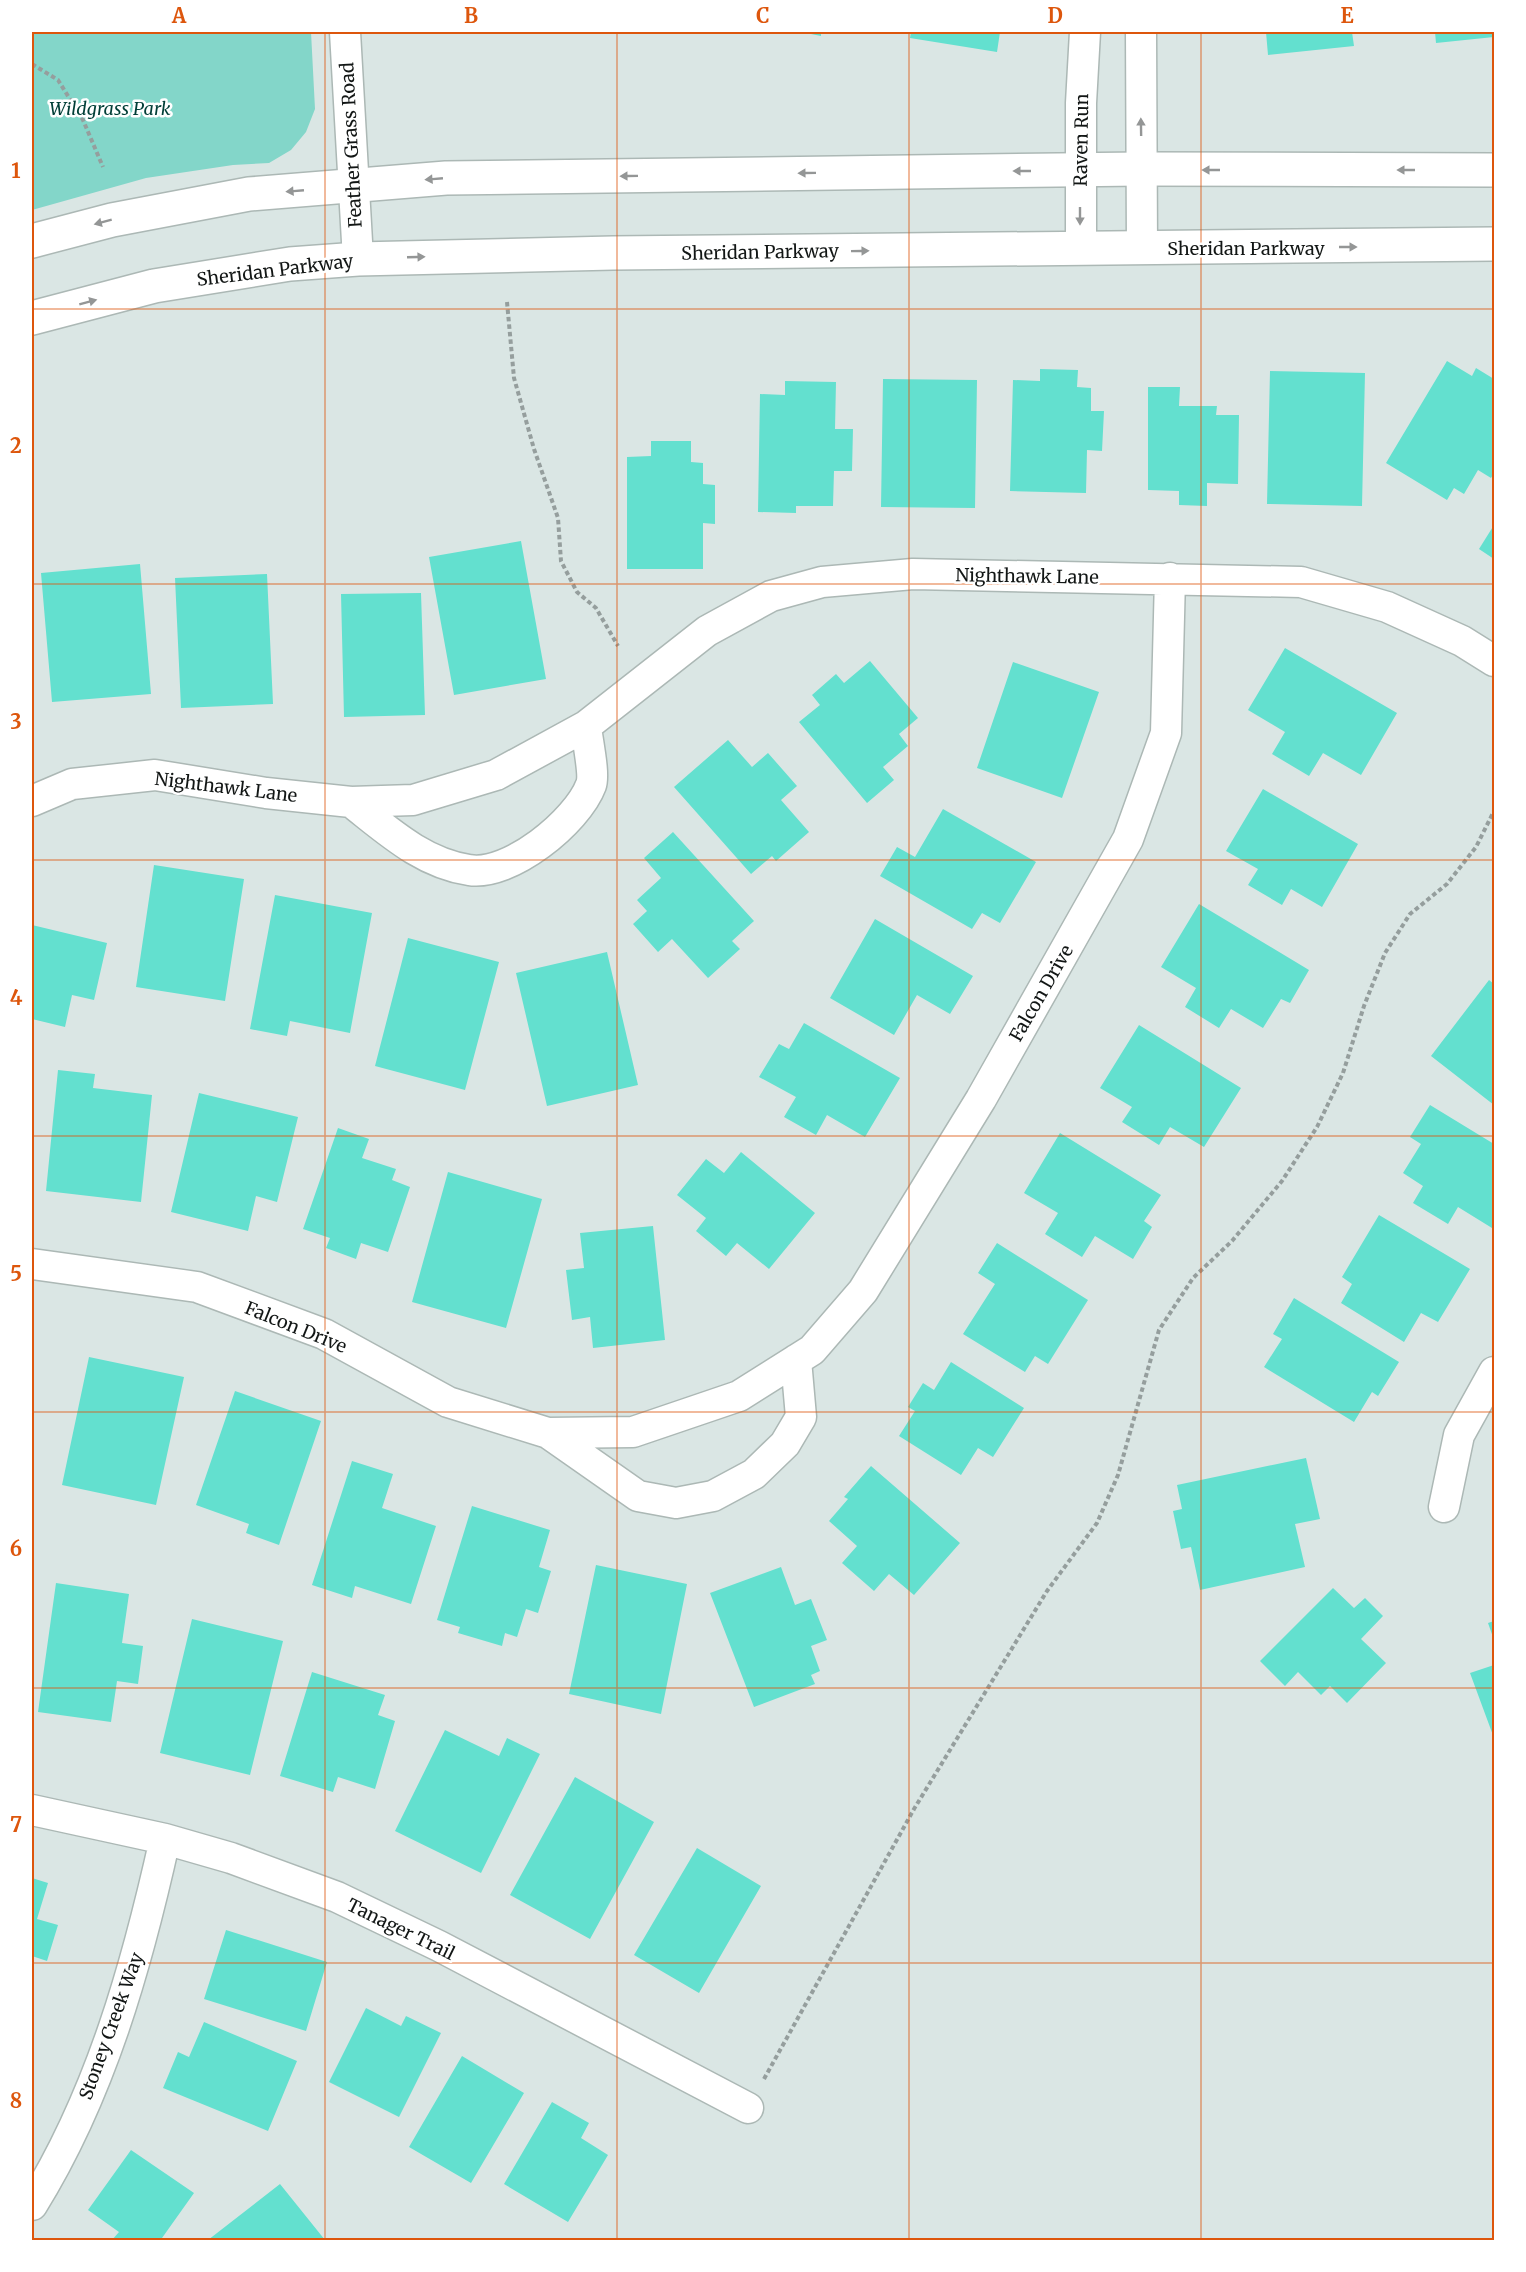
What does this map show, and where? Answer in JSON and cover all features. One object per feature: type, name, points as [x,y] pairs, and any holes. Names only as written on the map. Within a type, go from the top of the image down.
[{"type":"main road","points":[[32,241],[181,205],[249,194],[446,178],[1141,169],[1494,170]]},
{"type":"main road","name":"Sheridan Parkway","points":[[32,318],[154,286],[290,264],[358,259],[1494,244]]},
{"type":"street","name":"Feather Grass Road","points":[[345,32],[358,259]]},
{"type":"street","name":"Raven Run","points":[[1081,249],[1080,170],[1084,32]]},
{"type":"street","points":[[1141,32],[1142,248]]},
{"type":"street","name":"Nighthawk Lane","points":[[32,801],[72,784],[155,775],[266,793],[351,802],[413,800],[496,775],[586,726],[706,631],[771,596],[822,582],[913,574],[1300,582],[1388,607],[1462,641],[1494,661]]},
{"type":"street","name":"Falcon Drive","points":[[548,1433],[633,1432],[739,1396],[812,1350],[863,1291],[981,1099],[1128,839],[1166,733],[1170,578]]},
{"type":"street","points":[[351,802],[404,844],[435,861],[471,871],[512,863],[546,840],[576,810],[591,784],[586,726]]},
{"type":"street","name":"Falcon Drive","points":[[32,1264],[196,1287],[324,1334],[448,1402],[548,1433],[638,1496],[676,1503],[713,1496],[754,1474],[784,1444],[801,1417],[796,1360]]},
{"type":"street","points":[[1444,1507],[1459,1435],[1494,1371]]},
{"type":"street","name":"Tanager Trail","points":[[32,1810],[165,1839],[231,1858],[337,1897],[439,1946],[748,2108]]},
{"type":"street","name":"Stoney Creek Way","points":[[32,2205],[83,2104],[119,2014],[147,1920],[165,1839]]},
{"type":"path","points":[[32,64],[58,80],[83,120],[103,167]]},
{"type":"path","points":[[507,302],[514,378],[534,449],[558,518],[561,561],[577,592],[596,608],[618,646]]},
{"type":"path","points":[[748,2108],[914,1809],[1047,1592],[1096,1523],[1118,1474],[1160,1330],[1193,1278],[1232,1240],[1282,1181],[1317,1127],[1343,1073],[1364,1006],[1385,953],[1410,914],[1447,884],[1476,847],[1494,811]]},
{"type":"green space","name":"Wildgrass Park","points":[[32,32],[311,32],[315,109],[306,132],[291,150],[269,163],[233,165],[146,178],[32,210]]},
{"type":"building","points":[[801,32],[821,32],[821,36]]},
{"type":"building","points":[[911,32],[1000,32],[997,52],[910,38]]},
{"type":"building","points":[[1266,32],[1352,32],[1354,46],[1268,55]]},
{"type":"building","points":[[1435,32],[1494,32],[1494,37],[1436,43]]},
{"type":"building","points":[[1447,361],[1472,376],[1476,368],[1494,379],[1494,473],[1491,478],[1478,470],[1464,494],[1454,488],[1447,500],[1386,463]]},
{"type":"building","points":[[1040,369],[1078,370],[1077,387],[1091,388],[1091,411],[1104,411],[1102,451],[1087,450],[1086,493],[1010,491],[1013,380],[1040,381]]},
{"type":"building","points":[[1270,371],[1365,373],[1362,506],[1267,504]]},
{"type":"building","points":[[883,379],[977,380],[975,508],[881,507]]},
{"type":"building","points":[[785,381],[836,382],[835,429],[853,429],[852,471],[834,471],[833,506],[796,506],[796,513],[758,512],[760,394],[785,395]]},
{"type":"building","points":[[1148,387],[1180,387],[1179,406],[1217,406],[1216,415],[1239,415],[1238,484],[1207,483],[1207,506],[1179,505],[1179,491],[1148,490]]},
{"type":"building","points":[[651,441],[691,441],[691,462],[703,463],[703,484],[715,485],[715,524],[703,523],[703,569],[627,569],[627,457],[651,456]]},
{"type":"building","points":[[1494,525],[1494,559],[1479,549]]},
{"type":"building","points":[[521,541],[546,679],[454,695],[429,557]]},
{"type":"building","points":[[140,564],[151,694],[52,702],[41,573]]},
{"type":"building","points":[[267,574],[273,704],[181,708],[175,578]]},
{"type":"building","points":[[421,593],[425,715],[344,717],[341,594]]},
{"type":"building","points":[[1285,648],[1397,713],[1361,775],[1323,753],[1309,776],[1272,754],[1285,732],[1248,710]]},
{"type":"building","points":[[870,661],[918,718],[899,734],[908,746],[883,767],[894,780],[867,803],[799,722],[820,705],[812,695],[836,674],[844,683]]},
{"type":"building","points":[[1013,662],[1099,692],[1062,798],[977,768]]},
{"type":"building","points":[[728,740],[752,767],[768,753],[797,786],[781,800],[809,832],[776,861],[772,856],[751,874],[674,787]]},
{"type":"building","points":[[1263,789],[1358,844],[1322,907],[1291,889],[1282,905],[1248,885],[1258,869],[1226,851]]},
{"type":"building","points":[[943,809],[1036,862],[1000,923],[982,913],[972,929],[880,876],[897,847],[915,857]]},
{"type":"building","points":[[673,832],[754,921],[732,941],[740,949],[708,978],[672,939],[658,952],[633,924],[647,911],[637,900],[661,878],[644,858]]},
{"type":"building","points":[[154,865],[244,879],[225,1001],[136,987]]},
{"type":"building","points":[[275,895],[372,913],[350,1033],[290,1021],[287,1036],[250,1029]]},
{"type":"building","points":[[1199,904],[1309,970],[1290,1003],[1281,999],[1263,1028],[1231,1009],[1219,1028],[1185,1007],[1196,988],[1161,967]]},
{"type":"building","points":[[875,919],[973,976],[950,1014],[917,995],[894,1035],[830,998]]},
{"type":"building","points":[[32,925],[107,943],[94,1000],[72,995],[65,1027],[32,1019]]},
{"type":"building","points":[[408,938],[499,962],[465,1090],[375,1066]]},
{"type":"building","points":[[607,952],[638,1085],[547,1106],[516,973]]},
{"type":"building","points":[[1489,980],[1494,984],[1494,1105],[1431,1056]]},
{"type":"building","points":[[804,1023],[900,1078],[865,1137],[827,1115],[816,1135],[784,1117],[796,1097],[759,1077],[779,1044],[789,1049]]},
{"type":"building","points":[[1139,1025],[1241,1088],[1204,1147],[1170,1127],[1159,1145],[1122,1122],[1132,1107],[1100,1088]]},
{"type":"building","points":[[58,1070],[95,1074],[93,1088],[152,1095],[141,1202],[46,1191]]},
{"type":"building","points":[[199,1093],[298,1117],[277,1202],[256,1196],[248,1231],[171,1212]]},
{"type":"building","points":[[1430,1105],[1494,1144],[1494,1224],[1492,1228],[1458,1207],[1448,1224],[1413,1203],[1423,1186],[1403,1173],[1421,1144],[1410,1137]]},
{"type":"building","points":[[338,1128],[369,1139],[362,1158],[396,1169],[392,1180],[410,1187],[388,1252],[361,1243],[356,1259],[326,1248],[330,1238],[303,1229]]},
{"type":"building","points":[[1060,1133],[1161,1195],[1144,1221],[1152,1227],[1133,1259],[1095,1236],[1082,1257],[1045,1234],[1058,1213],[1024,1193]]},
{"type":"building","points":[[741,1152],[815,1213],[769,1269],[737,1243],[726,1256],[696,1231],[706,1218],[677,1195],[706,1159],[724,1173]]},
{"type":"building","points":[[448,1172],[542,1199],[506,1328],[412,1302]]},
{"type":"building","points":[[1379,1215],[1470,1269],[1438,1322],[1421,1313],[1404,1342],[1341,1303],[1352,1284],[1342,1277]]},
{"type":"building","points":[[653,1226],[665,1340],[593,1348],[590,1317],[572,1320],[566,1270],[584,1268],[580,1233]]},
{"type":"building","points":[[997,1243],[1088,1300],[1048,1364],[1035,1356],[1025,1372],[963,1334],[995,1284],[978,1273]]},
{"type":"building","points":[[1294,1298],[1399,1362],[1378,1396],[1372,1392],[1354,1422],[1264,1367],[1282,1339],[1273,1334]]},
{"type":"building","points":[[89,1357],[184,1377],[156,1505],[62,1485]]},
{"type":"building","points":[[951,1362],[1024,1408],[993,1457],[978,1448],[961,1475],[899,1436],[915,1411],[908,1407],[923,1383],[934,1390]]},
{"type":"building","points":[[235,1391],[321,1421],[279,1545],[246,1533],[249,1524],[196,1505]]},
{"type":"building","points":[[1306,1458],[1320,1519],[1295,1524],[1305,1567],[1200,1590],[1191,1547],[1181,1549],[1173,1511],[1182,1509],[1177,1485]]},
{"type":"building","points":[[352,1461],[393,1474],[382,1508],[436,1526],[411,1604],[355,1586],[352,1598],[312,1585]]},
{"type":"building","points":[[871,1466],[960,1543],[914,1595],[889,1574],[874,1591],[842,1563],[857,1546],[829,1521],[848,1499],[844,1497]]},
{"type":"building","points":[[472,1506],[550,1530],[539,1567],[551,1571],[538,1613],[526,1609],[517,1637],[505,1633],[502,1646],[458,1633],[460,1627],[437,1620]]},
{"type":"building","points":[[596,1565],[687,1584],[661,1714],[569,1694]]},
{"type":"building","points":[[781,1567],[795,1605],[811,1599],[827,1640],[811,1646],[820,1671],[811,1675],[815,1684],[754,1707],[710,1593]]},
{"type":"building","points":[[56,1583],[129,1594],[122,1643],[143,1646],[138,1684],[117,1681],[111,1722],[38,1712]]},
{"type":"building","points":[[1333,1588],[1354,1608],[1365,1598],[1383,1616],[1361,1639],[1386,1663],[1347,1703],[1330,1686],[1321,1695],[1298,1672],[1285,1686],[1260,1661]]},
{"type":"building","points":[[192,1619],[283,1641],[250,1775],[160,1753]]},
{"type":"building","points":[[1494,1621],[1494,1640],[1488,1623]]},
{"type":"building","points":[[1494,1665],[1494,1738],[1470,1673]]},
{"type":"building","points":[[312,1672],[385,1695],[378,1715],[395,1721],[375,1789],[338,1777],[333,1792],[280,1776]]},
{"type":"building","points":[[445,1730],[499,1756],[507,1738],[540,1754],[481,1873],[395,1831]]},
{"type":"building","points":[[575,1777],[654,1822],[590,1939],[510,1895]]},
{"type":"building","points":[[697,1848],[761,1886],[699,1993],[634,1955]]},
{"type":"building","points":[[32,1878],[48,1883],[37,1919],[58,1925],[47,1961],[32,1956]]},
{"type":"building","points":[[226,1930],[327,1962],[306,2031],[204,1999]]},
{"type":"building","points":[[366,2008],[401,2026],[406,2016],[441,2033],[399,2117],[329,2082]]},
{"type":"building","points":[[204,2022],[297,2061],[268,2131],[163,2088],[178,2052],[189,2057]]},
{"type":"building","points":[[462,2056],[524,2093],[471,2183],[409,2147]]},
{"type":"building","points":[[552,2102],[589,2123],[581,2138],[608,2155],[568,2222],[504,2184]]},
{"type":"building","points":[[131,2150],[194,2193],[162,2238],[166,2240],[112,2240],[119,2232],[88,2210]]},
{"type":"building","points":[[280,2184],[325,2240],[208,2240]]}]
